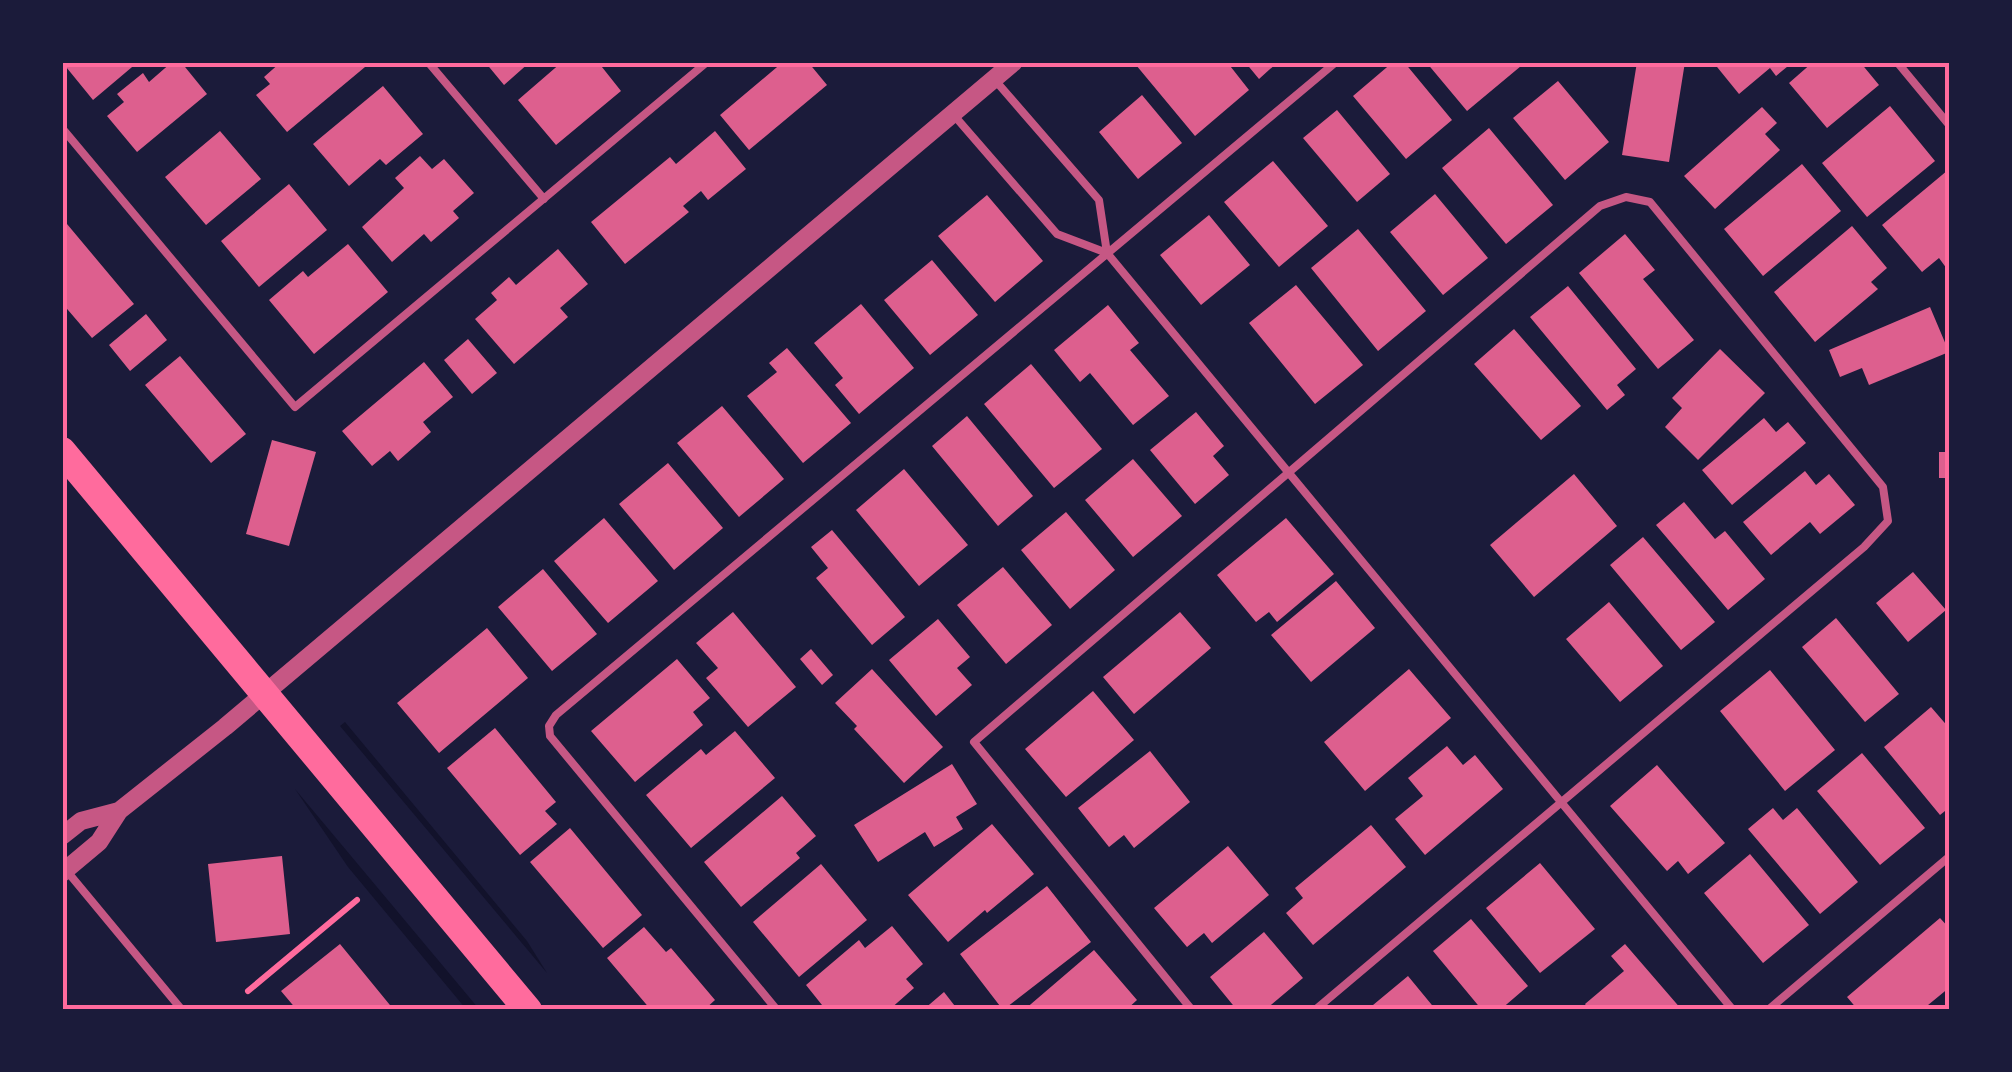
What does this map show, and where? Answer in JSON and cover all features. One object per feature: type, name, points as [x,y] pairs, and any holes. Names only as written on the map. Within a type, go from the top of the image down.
[{"type":"highway","points":[[62,451],[528,1010]]},
{"type":"street","points":[[64,871],[100,842],[120,810],[264,694],[1014,62]]},
{"type":"street","points":[[62,836],[80,821],[120,810]]},
{"type":"lane","points":[[428,62],[544,199]]},
{"type":"lane","points":[[62,128],[296,407],[707,62]]},
{"type":"lane","points":[[777,1010],[550,736],[549,726],[556,715],[1336,62]]},
{"type":"lane","points":[[1897,62],[1950,126]]},
{"type":"lane","points":[[994,79],[1099,200],[1108,254]]},
{"type":"lane","points":[[952,114],[1057,234],[1108,254],[1733,1010]]},
{"type":"lane","points":[[1192,1010],[974,742],[1600,206],[1626,197],[1650,202],[1883,487],[1888,521],[1864,547],[1315,1010]]},
{"type":"lane","points":[[1768,1010],[1950,856]]},
{"type":"lane","points":[[64,871],[182,1010]]},
{"type":"path","points":[[248,992],[357,900]]},
{"type":"shaded area","points":[[345,722],[527,941],[547,973],[340,726]]},
{"type":"shaded area","points":[[295,789],[479,1009],[466,1009],[348,867]]},
{"type":"building","points":[[62,62],[138,62],[93,100]]},
{"type":"building","points":[[172,62],[181,62],[207,94],[137,152],[107,116],[124,102],[117,94],[143,73],[149,82]]},
{"type":"building","points":[[281,62],[362,62],[365,67],[287,132],[256,95],[270,84],[264,77]]},
{"type":"building","points":[[485,62],[530,62],[504,85]]},
{"type":"building","points":[[562,62],[598,62],[621,91],[556,145],[518,100]]},
{"type":"building","points":[[783,62],[808,62],[827,85],[749,150],[720,115]]},
{"type":"building","points":[[1227,62],[1249,90],[1195,136],[1136,65]]},
{"type":"building","points":[[1245,62],[1278,62],[1259,79]]},
{"type":"building","points":[[1393,62],[1404,62],[1452,120],[1406,159],[1353,96]]},
{"type":"building","points":[[1426,62],[1518,62],[1521,66],[1467,111]]},
{"type":"building","points":[[1637,62],[1685,62],[1669,162],[1622,155]]},
{"type":"building","points":[[1713,62],[1793,62],[1776,76],[1770,68],[1739,94]]},
{"type":"building","points":[[1813,62],[1829,62],[1833,67],[1839,62],[1860,62],[1879,85],[1827,128],[1789,83]]},
{"type":"building","points":[[1558,81],[1609,142],[1565,180],[1513,118]]},
{"type":"building","points":[[383,86],[423,134],[386,165],[380,159],[349,186],[313,144]]},
{"type":"building","points":[[1142,95],[1182,143],[1138,179],[1099,132]]},
{"type":"building","points":[[1890,106],[1935,161],[1867,217],[1822,163]]},
{"type":"building","points":[[1762,107],[1777,123],[1765,134],[1780,150],[1715,209],[1684,176]]},
{"type":"building","points":[[1337,110],[1390,174],[1357,202],[1303,138]]},
{"type":"building","points":[[1489,128],[1553,205],[1506,244],[1442,168]]},
{"type":"building","points":[[220,131],[261,179],[206,225],[165,177]]},
{"type":"building","points":[[715,131],[746,169],[708,200],[701,191],[683,206],[689,212],[625,264],[591,222],[670,157],[676,164]]},
{"type":"building","points":[[420,156],[432,169],[444,159],[474,193],[453,211],[459,218],[431,242],[424,234],[392,262],[362,227],[404,188],[395,178]]},
{"type":"building","points":[[1273,161],[1328,226],[1279,267],[1224,202]]},
{"type":"building","points":[[1802,164],[1841,211],[1763,276],[1724,229]]},
{"type":"building","points":[[1948,170],[1950,267],[1947,269],[1939,258],[1922,272],[1882,225]]},
{"type":"building","points":[[289,184],[327,230],[259,287],[221,241]]},
{"type":"building","points":[[1435,194],[1488,258],[1443,295],[1390,232]]},
{"type":"building","points":[[987,195],[1043,261],[995,302],[938,236]]},
{"type":"building","points":[[1209,215],[1250,265],[1201,305],[1160,255]]},
{"type":"building","points":[[67,224],[134,304],[92,338],[62,303],[62,228]]},
{"type":"building","points":[[1852,226],[1887,268],[1871,282],[1878,289],[1815,342],[1774,292]]},
{"type":"building","points":[[1358,229],[1426,311],[1378,351],[1311,268]]},
{"type":"building","points":[[1625,234],[1655,270],[1643,279],[1694,340],[1658,369],[1579,273]]},
{"type":"building","points":[[348,244],[388,292],[314,354],[269,300],[303,271],[308,277]]},
{"type":"building","points":[[558,249],[588,284],[560,308],[568,317],[514,364],[475,319],[497,300],[491,293],[509,277],[516,285]]},
{"type":"building","points":[[932,260],[978,315],[930,355],[884,300]]},
{"type":"building","points":[[1296,285],[1363,365],[1315,404],[1249,323]]},
{"type":"building","points":[[1568,286],[1636,369],[1617,385],[1625,395],[1607,410],[1530,317]]},
{"type":"building","points":[[861,304],[914,368],[859,414],[835,385],[843,378],[814,343]]},
{"type":"building","points":[[1108,305],[1139,343],[1130,350],[1169,396],[1133,425],[1090,373],[1080,382],[1054,350]]},
{"type":"building","points":[[1930,307],[1949,352],[1869,385],[1862,368],[1840,377],[1829,350]]},
{"type":"building","points":[[146,314],[167,340],[130,371],[109,345]]},
{"type":"building","points":[[1514,329],[1581,406],[1541,440],[1474,364]]},
{"type":"building","points":[[468,339],[497,373],[472,394],[444,360]]},
{"type":"building","points":[[787,348],[851,423],[803,463],[747,396],[777,372],[769,363]]},
{"type":"building","points":[[1720,349],[1765,393],[1698,460],[1665,427],[1682,408],[1672,398]]},
{"type":"building","points":[[180,356],[246,434],[211,463],[145,385]]},
{"type":"building","points":[[424,362],[453,397],[423,422],[431,432],[398,461],[390,451],[372,466],[342,431]]},
{"type":"building","points":[[1031,364],[1102,449],[1054,488],[984,404]]},
{"type":"building","points":[[722,406],[784,479],[739,517],[677,443]]},
{"type":"building","points":[[1196,412],[1224,446],[1213,456],[1229,475],[1195,504],[1150,450]]},
{"type":"building","points":[[967,416],[1033,496],[998,526],[932,446]]},
{"type":"building","points":[[1764,418],[1776,432],[1788,422],[1806,443],[1732,505],[1702,470]]},
{"type":"building","points":[[272,440],[316,452],[289,546],[246,534]]},
{"type":"building","points":[[1939,452],[1950,452],[1950,478],[1939,478]]},
{"type":"building","points":[[1133,459],[1182,516],[1133,557],[1085,500]]},
{"type":"building","points":[[668,463],[723,528],[674,570],[619,504]]},
{"type":"building","points":[[904,469],[968,545],[919,586],[856,510]]},
{"type":"building","points":[[1805,471],[1816,485],[1829,474],[1855,505],[1820,534],[1810,522],[1771,555],[1743,522]]},
{"type":"building","points":[[1574,474],[1617,526],[1534,597],[1490,545]]},
{"type":"building","points":[[1684,502],[1715,539],[1725,531],[1765,579],[1728,610],[1656,525]]},
{"type":"building","points":[[1066,512],[1115,570],[1070,609],[1021,550]]},
{"type":"building","points":[[604,518],[658,581],[608,623],[554,561]]},
{"type":"building","points":[[1286,518],[1334,574],[1277,622],[1269,612],[1256,622],[1217,575]]},
{"type":"building","points":[[832,530],[905,617],[872,645],[816,578],[828,568],[811,547]]},
{"type":"building","points":[[1643,537],[1715,622],[1681,650],[1610,565]]},
{"type":"building","points":[[1003,567],[1052,625],[1006,664],[957,605]]},
{"type":"building","points":[[543,569],[597,634],[552,671],[498,607]]},
{"type":"building","points":[[1913,572],[1946,610],[1908,642],[1876,603]]},
{"type":"building","points":[[1336,581],[1375,628],[1311,682],[1271,635]]},
{"type":"building","points":[[1609,602],[1663,666],[1620,702],[1566,639]]},
{"type":"building","points":[[733,612],[796,687],[748,727],[706,678],[718,668],[696,643]]},
{"type":"building","points":[[1180,612],[1211,648],[1134,714],[1103,677]]},
{"type":"building","points":[[1836,618],[1899,694],[1865,722],[1802,647]]},
{"type":"building","points":[[938,619],[970,657],[957,668],[972,685],[936,716],[889,660]]},
{"type":"building","points":[[487,628],[528,678],[439,753],[397,703]]},
{"type":"building","points":[[811,649],[833,675],[822,685],[800,659]]},
{"type":"building","points":[[677,659],[710,698],[693,712],[703,725],[635,782],[591,731]]},
{"type":"building","points":[[872,669],[943,747],[904,783],[835,703]]},
{"type":"building","points":[[1409,669],[1451,718],[1365,791],[1324,742]]},
{"type":"building","points":[[1770,670],[1835,750],[1785,791],[1720,711]]},
{"type":"building","points":[[1093,691],[1134,740],[1066,797],[1025,749]]},
{"type":"building","points":[[1931,707],[1950,729],[1950,807],[1940,815],[1884,747]]},
{"type":"building","points":[[495,728],[556,802],[545,811],[557,824],[520,855],[447,768]]},
{"type":"building","points":[[735,731],[775,778],[691,848],[646,795],[701,749],[706,755]]},
{"type":"building","points":[[1447,746],[1463,765],[1475,755],[1503,789],[1425,855],[1395,819],[1423,796],[1408,778]]},
{"type":"building","points":[[1150,751],[1190,802],[1134,848],[1124,835],[1109,847],[1078,808]]},
{"type":"building","points":[[1862,753],[1925,828],[1880,865],[1817,791]]},
{"type":"building","points":[[952,764],[977,804],[956,817],[963,829],[934,847],[925,832],[878,862],[854,825]]},
{"type":"building","points":[[1657,765],[1725,843],[1688,874],[1678,861],[1667,871],[1610,806]]},
{"type":"building","points":[[782,796],[816,836],[796,853],[800,858],[741,907],[704,862]]},
{"type":"building","points":[[1773,808],[1783,820],[1797,808],[1858,882],[1820,914],[1748,829]]},
{"type":"building","points":[[992,824],[1034,874],[948,942],[908,895]]},
{"type":"building","points":[[1371,825],[1406,867],[1313,945],[1286,913],[1303,898],[1295,888]]},
{"type":"building","points":[[570,828],[642,915],[603,948],[530,862]]},
{"type":"building","points":[[1228,846],[1269,895],[1212,943],[1204,933],[1187,947],[1154,908]]},
{"type":"building","points":[[1750,854],[1809,925],[1763,963],[1704,893]]},
{"type":"building","points":[[282,856],[290,934],[216,942],[208,864]]},
{"type":"building","points":[[1540,863],[1595,929],[1540,973],[1486,908]]},
{"type":"building","points":[[821,864],[867,920],[799,977],[753,922]]},
{"type":"building","points":[[1047,886],[1091,942],[1003,1010],[960,954]]},
{"type":"building","points":[[1940,918],[1950,929],[1950,987],[1922,1010],[1858,1010],[1847,997]]},
{"type":"building","points":[[1471,919],[1528,986],[1500,1010],[1482,1010],[1433,951]]},
{"type":"building","points":[[892,926],[923,964],[906,979],[914,988],[889,1010],[826,1010],[806,985],[859,940],[865,948]]},
{"type":"building","points":[[644,927],[666,952],[671,948],[715,1000],[704,1010],[651,1010],[607,958]]},
{"type":"building","points":[[1264,932],[1303,978],[1265,1010],[1237,1010],[1210,977]]},
{"type":"building","points":[[340,944],[394,1010],[297,1010],[281,991]]},
{"type":"building","points":[[1625,944],[1682,1010],[1589,1010],[1585,1004],[1624,971],[1611,956]]},
{"type":"building","points":[[1094,950],[1137,1000],[1126,1010],[1024,1010]]},
{"type":"building","points":[[1408,976],[1436,1010],[1367,1010]]},
{"type":"building","points":[[944,992],[958,1010],[923,1010]]}]
